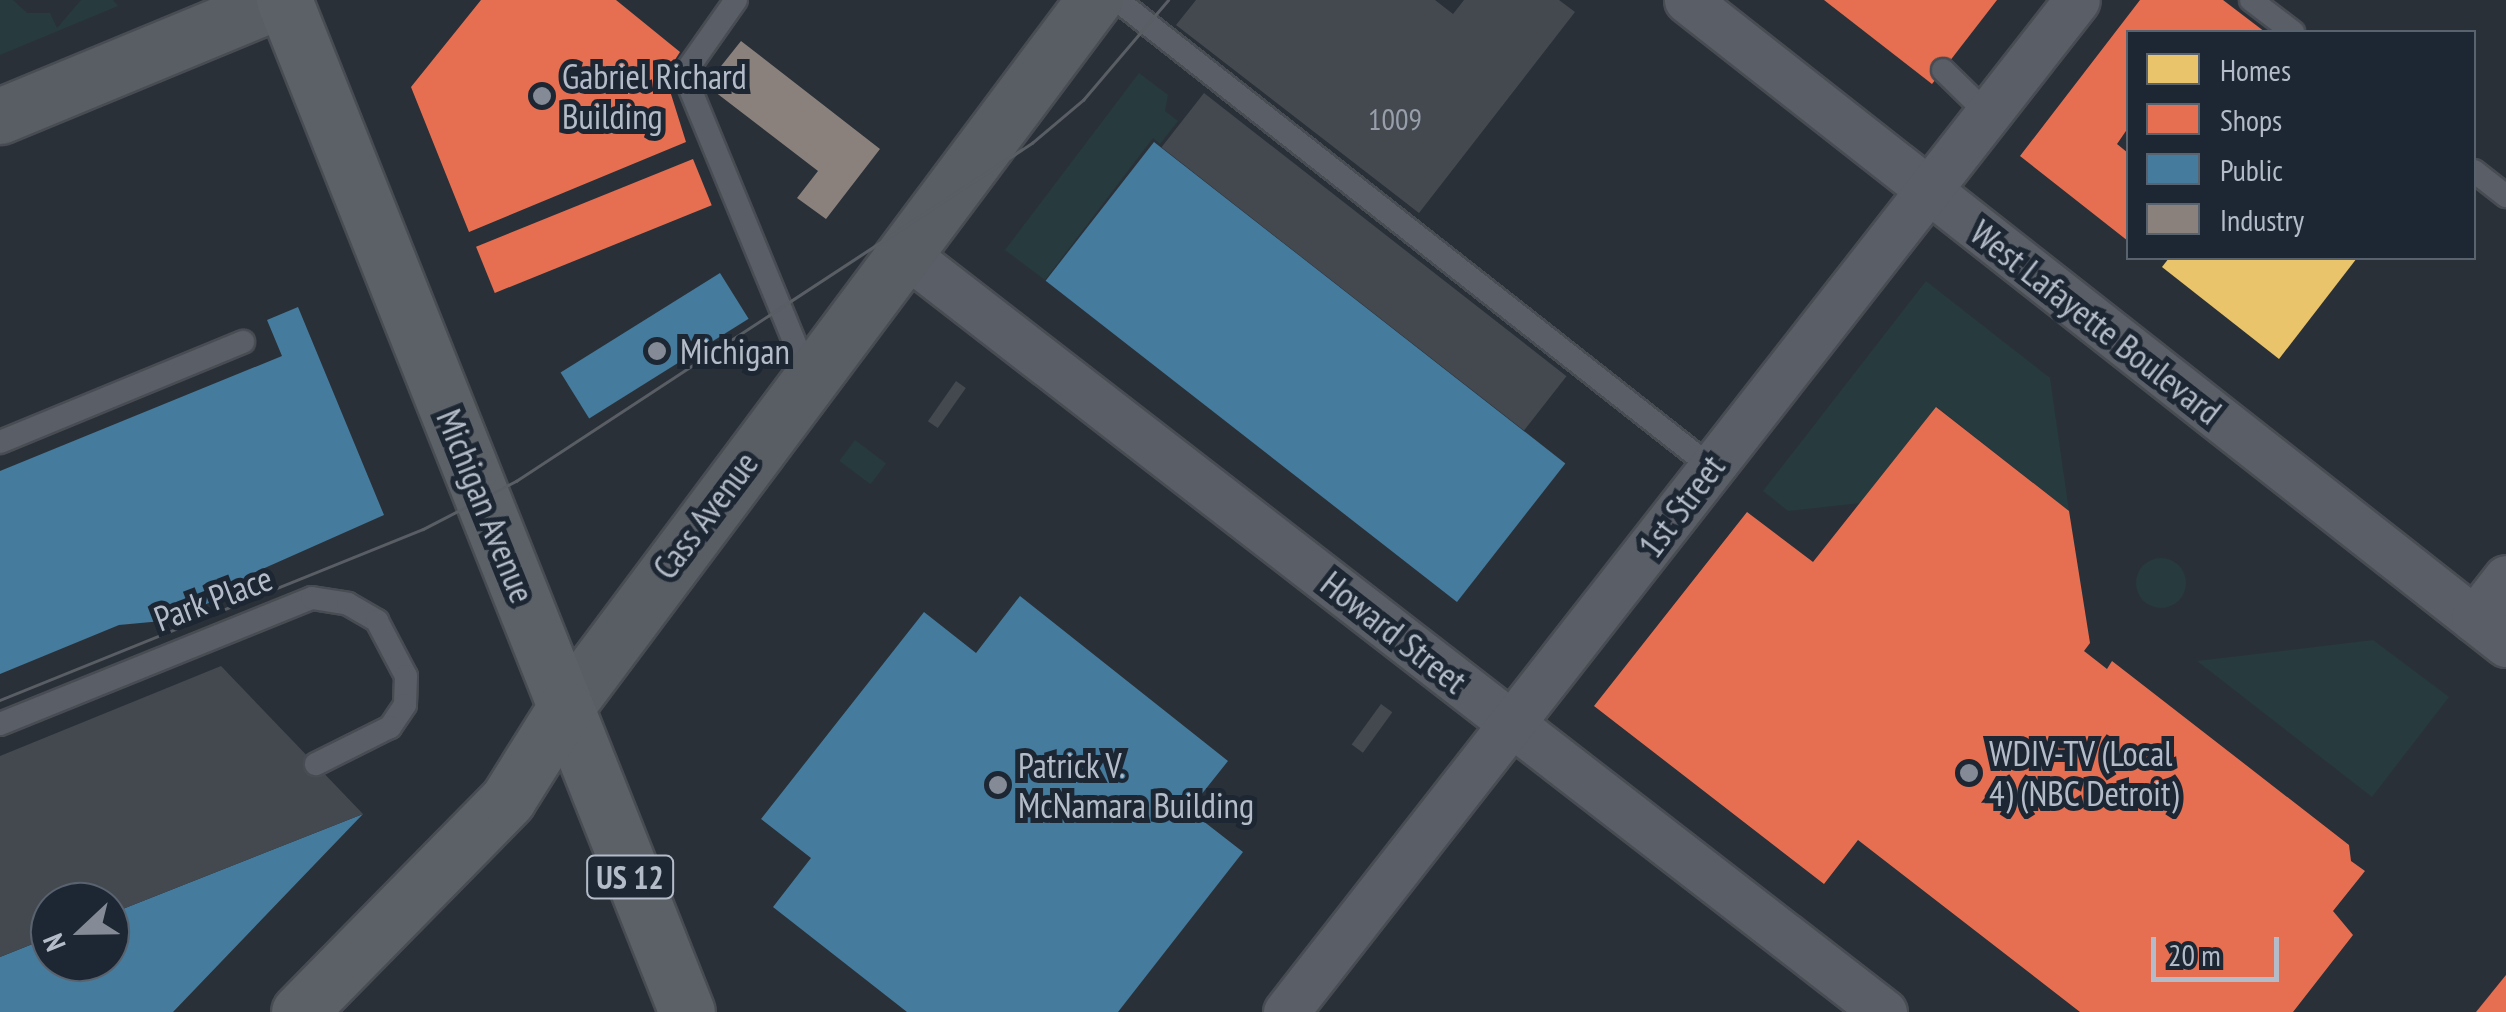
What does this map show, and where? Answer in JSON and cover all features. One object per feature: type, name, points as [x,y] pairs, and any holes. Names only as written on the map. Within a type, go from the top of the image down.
[{"type":"main road","points":[[0,116],[282,0]]},
{"type":"main road","name":"Michigan Avenue","points":[[282,0],[687,1012]]},
{"type":"main road","name":"Cass Avenue","points":[[299,1012],[508,799],[565,708],[1094,0]]},
{"type":"street","name":"West Lafayette Boulevard","points":[[1687,0],[2490,632]]},
{"type":"street","name":"1st Street","points":[[1286,1012],[1514,725],[2076,0]]},
{"type":"street","name":"Howard Street","points":[[903,252],[1884,1012]]},
{"type":"street","points":[[2490,632],[2506,578]]},
{"type":"lane","points":[[736,0],[684,74],[809,378]]},
{"type":"lane","points":[[1117,0],[1711,467]]},
{"type":"lane","points":[[2251,0],[2290,30]]},
{"type":"lane","points":[[1943,70],[1988,114]]},
{"type":"lane","points":[[2476,173],[2506,196]]},
{"type":"lane","points":[[0,442],[243,342]]},
{"type":"lane","name":"Park Place","points":[[0,724],[312,598],[348,604],[377,620],[406,676],[405,706],[390,727],[316,764]]},
{"type":"green space","points":[[0,0],[13,0],[27,13],[50,13],[57,28],[81,0],[113,0],[118,6],[0,55]]},
{"type":"green space","points":[[1139,73],[1168,95],[1165,111],[1178,121],[1160,144],[1153,138],[1045,280],[1005,250]]},
{"type":"green space","points":[[1926,281],[2050,378],[2069,511],[1937,407],[1861,503],[1788,511],[1763,491]]},
{"type":"green space","points":[[855,440],[886,463],[870,484],[839,461]]},
{"type":"green space","points":[[2161,558],[2179,565],[2186,583],[2179,601],[2161,608],[2143,601],[2136,583],[2143,565]]},
{"type":"green space","points":[[2373,640],[2449,697],[2372,797],[2197,661]]},
{"type":"building: Homes","points":[[2167,260],[2355,260],[2279,359],[2162,267]]},
{"type":"building: Shops","name":"Gabriel Richard Building","points":[[481,0],[616,0],[680,52],[665,75],[686,142],[469,232],[411,87]]},
{"type":"building: Shops","points":[[1824,0],[1997,0],[1932,84]]},
{"type":"building: Shops","points":[[2140,0],[2223,0],[2262,30],[2126,30],[2126,131],[2117,144],[2126,151],[2126,239],[2020,156]]},
{"type":"building: Shops","points":[[693,159],[712,205],[495,293],[476,247]]},
{"type":"building: Shops","name":"WDIV-TV (Local 4) (NBC Detroit)","points":[[1936,407],[2069,511],[2090,643],[2084,651],[2107,669],[2112,661],[2349,845],[2351,861],[2365,871],[2333,911],[2353,935],[2293,1012],[2080,1012],[1858,840],[1824,884],[1594,706],[1747,512],[1813,562]]},
{"type":"building: Shops","points":[[2506,975],[2506,1012],[2476,1012]]},
{"type":"building: Public","points":[[1154,142],[1565,463],[1457,602],[1046,281]]},
{"type":"building: Public","points":[[720,273],[749,319],[589,418],[561,373]]},
{"type":"building: Public","points":[[298,307],[384,515],[251,574],[214,601],[162,621],[119,625],[0,674],[0,471],[282,356],[267,320]]},
{"type":"building: Public","name":"Patrick V. McNamara Building","points":[[1020,596],[1228,761],[1189,810],[1243,852],[1118,1012],[907,1012],[773,907],[811,858],[761,819],[924,612],[976,653]]},
{"type":"building: Public","points":[[363,814],[173,1012],[0,1012],[0,957],[30,945],[30,982],[130,982],[130,906]]},
{"type":"building: Industry","points":[[741,41],[880,149],[826,219],[797,198],[818,171],[706,85]]},
{"type":"building: Other","points":[[1196,0],[1435,0],[1453,14],[1464,0],[1559,0],[1575,12],[1419,213],[1176,25]]},
{"type":"building: Other","points":[[1204,93],[1566,376],[1524,431],[1162,147]]},
{"type":"building: Other","points":[[956,381],[966,388],[938,428],[928,421]]},
{"type":"building: Other","points":[[221,666],[363,814],[130,906],[130,882],[30,882],[30,945],[0,957],[0,756]]},
{"type":"building: Other","points":[[1381,704],[1392,712],[1363,753],[1352,744]]},
{"type":"tram line","points":[[0,700],[423,529],[516,481],[1032,143],[1083,100],[1168,0]]},
{"type":"place","name":"Gabriel Richard Building","points":[[542,96]]},
{"type":"place","name":"Michigan","points":[[657,351]]},
{"type":"place","name":"WDIV-TV (Local 4) (NBC Detroit)","points":[[1969,773]]},
{"type":"place","name":"Patrick V. McNamara Building","points":[[998,785]]}]
